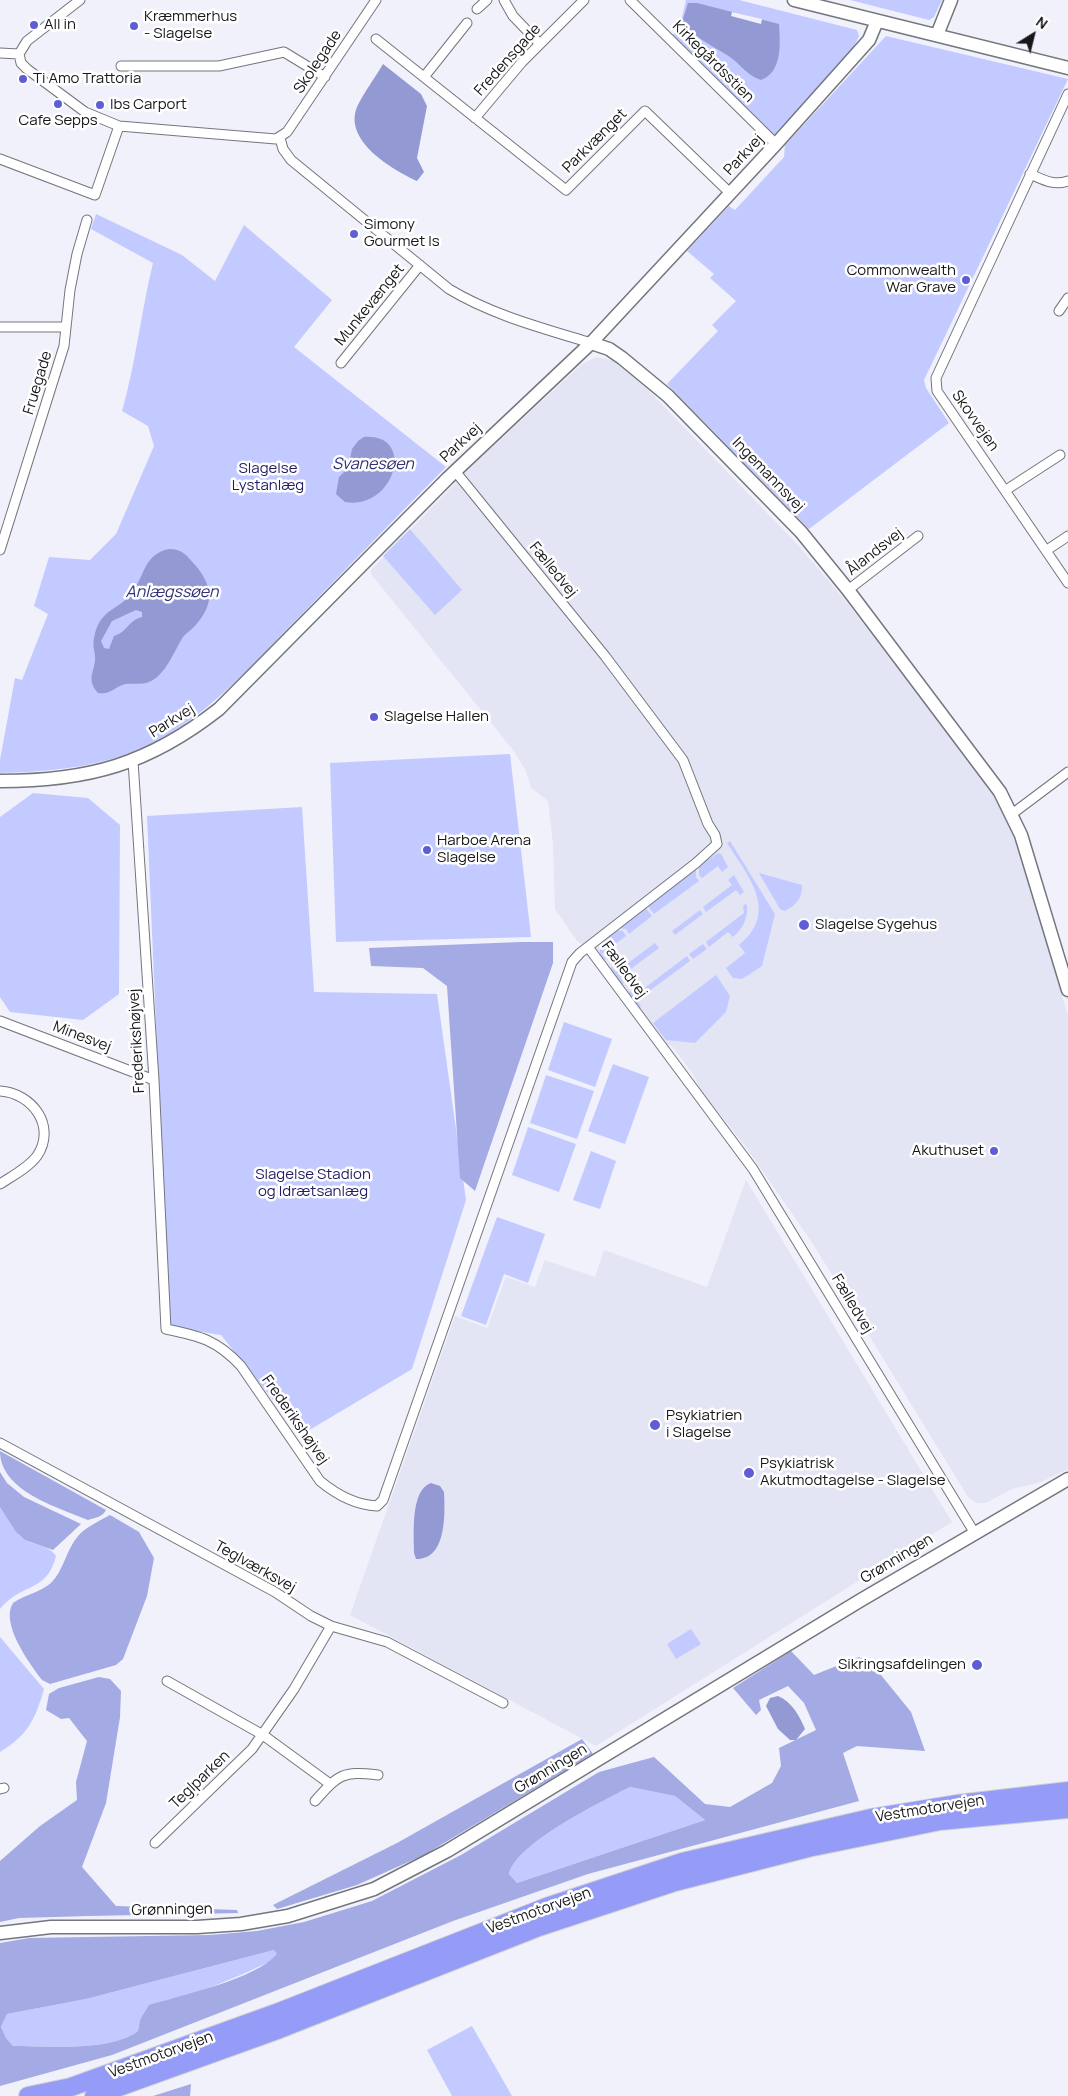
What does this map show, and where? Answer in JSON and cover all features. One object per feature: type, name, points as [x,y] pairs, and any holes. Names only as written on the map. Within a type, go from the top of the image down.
[{"type":"highway","points":[[871,1818],[882,1808],[954,1796],[1068,1782]]},
{"type":"highway","name":"Vestmotorvejen","points":[[28,2096],[71,2087],[279,2012],[549,1906],[682,1862],[871,1818],[957,1804],[1068,1791]]},
{"type":"highway","name":"Vestmotorvejen","points":[[94,2096],[280,2029],[538,1927],[675,1882],[808,1848],[940,1821],[1068,1809]]},
{"type":"street","points":[[18,54],[27,41],[80,0]]},
{"type":"street","name":"Skolegade","points":[[280,138],[287,132],[376,0]]},
{"type":"street","points":[[477,9],[487,0]]},
{"type":"street","points":[[504,0],[513,16],[539,43]]},
{"type":"street","name":"Fredensgade","points":[[475,118],[539,43],[584,0]]},
{"type":"street","name":"Kirkegårdsstien","points":[[630,0],[776,144]]},
{"type":"street","points":[[794,0],[1068,68]]},
{"type":"street","points":[[937,35],[951,0]]},
{"type":"street","name":"Parkvej","points":[[0,781],[40,781],[90,774],[133,761],[161,748],[220,709],[455,471],[591,343],[776,144],[869,40],[876,21]]},
{"type":"street","points":[[424,77],[467,23]]},
{"type":"street","name":"Parkvænget","points":[[376,39],[566,190],[645,111],[730,193]]},
{"type":"street","points":[[121,66],[219,66],[284,52],[325,77]]},
{"type":"street","points":[[0,53],[18,54]]},
{"type":"street","points":[[18,54],[21,63],[27,69],[86,112],[119,126],[271,140],[280,138]]},
{"type":"street","name":"Skovvejen","points":[[1068,94],[936,378],[937,391],[1068,583]]},
{"type":"street","points":[[3,162],[95,195],[119,126]]},
{"type":"street","name":"Ingemannsvej","points":[[280,138],[291,160],[449,289],[474,303],[519,321],[591,343],[609,350],[622,358],[668,396],[801,532],[848,590],[1000,792],[1021,834],[1068,990]]},
{"type":"street","points":[[1030,174],[1051,183],[1059,184],[1068,181]]},
{"type":"street","name":"Fruegade","points":[[0,550],[64,346],[77,254],[87,220]]},
{"type":"street","name":"Munkevænget","points":[[341,363],[420,265]]},
{"type":"street","points":[[1059,311],[1068,298]]},
{"type":"street","points":[[0,327],[66,327]]},
{"type":"street","points":[[1006,490],[1060,455]]},
{"type":"street","name":"Fælledvej","points":[[455,471],[604,656],[683,760],[708,824],[715,835],[717,844],[696,864],[588,947],[753,1169],[974,1532]]},
{"type":"street","name":"Ålandsvej","points":[[848,590],[918,536]]},
{"type":"street","points":[[1047,550],[1068,536]]},
{"type":"street","name":"Frederikshøjvej","points":[[133,761],[154,1080],[166,1329],[199,1336],[215,1343],[228,1353],[241,1366],[320,1481],[333,1492],[348,1500],[377,1506],[383,1500],[567,974],[572,962],[588,947]]},
{"type":"street","points":[[1012,814],[1068,772]]},
{"type":"street","name":"Minesvej","points":[[0,1021],[154,1080]]},
{"type":"street","points":[[0,1091],[12,1092],[27,1099],[36,1108],[42,1119],[44,1132],[43,1144],[37,1156],[29,1165],[0,1184]]},
{"type":"street","name":"Teglværksvej","points":[[0,1443],[275,1592],[311,1616],[331,1626],[387,1642],[502,1703]]},
{"type":"street","name":"Grønningen","points":[[0,1933],[51,1927],[196,1927],[242,1924],[288,1916],[335,1903],[374,1889],[447,1851],[974,1532],[1068,1479]]},
{"type":"street","name":"Teglparken","points":[[155,1843],[237,1765],[263,1735],[294,1689],[331,1626]]},
{"type":"street","points":[[166,1681],[263,1735],[330,1784]]},
{"type":"street","points":[[315,1802],[330,1784],[342,1775],[353,1772],[378,1775]]},
{"type":"shaded area","name":"Slagelse Sygehus","points":[[596,357],[612,360],[647,389],[799,546],[845,600],[993,792],[1009,821],[1022,857],[1068,1016],[1068,1469],[1041,1482],[1012,1489],[986,1503],[977,1503],[968,1497],[813,1244],[746,1147],[701,1091],[693,1074],[672,1046],[667,1045],[601,957],[577,941],[555,909],[553,844],[548,801],[531,788],[526,771],[513,750],[371,574],[371,570],[476,462],[581,365]]},
{"type":"shaded area","points":[[553,942],[553,963],[475,1191],[460,1178],[447,986],[423,968],[371,966],[369,948]]},
{"type":"shaded area","name":"Psykiatrien i Slagelse","points":[[746,1180],[952,1522],[596,1746],[350,1615],[455,1316],[487,1328],[506,1277],[535,1287],[545,1260],[595,1277],[604,1250],[707,1287]]},
{"type":"shaded area","points":[[0,1451],[106,1510],[105,1512],[101,1516],[88,1520],[32,1496],[9,1477],[3,1465]]},
{"type":"shaded area","points":[[0,1472],[7,1483],[24,1497],[81,1524],[53,1550],[25,1540],[16,1532],[0,1507]]},
{"type":"shaded area","points":[[110,1515],[139,1532],[154,1558],[147,1596],[123,1659],[116,1665],[50,1684],[42,1680],[18,1643],[10,1621],[10,1611],[13,1603],[51,1583],[78,1536]]},
{"type":"shaded area","points":[[791,1651],[814,1675],[859,1657],[872,1664],[911,1712],[925,1751],[857,1746],[843,1753],[859,1801],[588,1874],[453,1921],[112,2055],[0,2086],[0,1943],[29,1938],[210,1935],[257,1931],[304,1922],[372,1901],[461,1855],[599,1772],[654,1757],[705,1804],[730,1807],[772,1783],[781,1766],[779,1748],[816,1730],[804,1703],[788,1686],[759,1700],[761,1710],[756,1715],[733,1688]],"holes":[[[630,1787],[675,1796],[705,1820],[517,1883],[509,1874],[515,1862],[527,1849],[543,1837],[581,1813]],[[274,1950],[277,1954],[267,1963],[253,1971],[218,1985],[149,2005],[140,2020],[138,2031],[126,2038],[112,2042],[60,2047],[13,2046],[6,2038],[1,2027],[7,2014],[86,1999]]]},
{"type":"shaded area","points":[[99,1677],[110,1679],[121,1691],[120,1717],[106,1803],[82,1867],[116,1906],[237,1910],[238,1913],[19,1918],[0,1922],[0,1861],[40,1826],[77,1800],[76,1782],[87,1741],[69,1718],[61,1719],[46,1710],[49,1694],[59,1688]]},
{"type":"shaded area","points":[[582,1739],[593,1754],[424,1855],[357,1885],[277,1909],[273,1905],[397,1843]]},
{"type":"shaded area","points":[[191,2084],[190,2096],[153,2096]]},
{"type":"green space","points":[[686,0],[739,0],[857,30],[859,36],[852,51],[773,136],[672,35],[679,31]]},
{"type":"green space","points":[[850,0],[942,0],[934,17],[929,20]]},
{"type":"green space","points":[[886,36],[1068,79],[924,380],[926,388],[949,423],[809,529],[667,384],[718,331],[712,325],[736,301],[710,278],[714,274],[687,251],[729,206],[735,210],[784,157],[785,145]]},
{"type":"green space","name":"Slagelse Lystanlæg","points":[[96,214],[182,255],[215,281],[244,225],[332,300],[294,347],[446,467],[244,673],[202,711],[180,727],[156,742],[115,758],[83,766],[33,772],[0,773],[0,760],[15,678],[22,680],[48,614],[34,606],[49,557],[90,560],[116,534],[154,446],[148,426],[122,411],[153,263],[91,229]]},
{"type":"green space","points":[[410,529],[462,590],[435,615],[383,556]]},
{"type":"green space","name":"Harboe Arena Slagelse","points":[[510,754],[531,937],[336,942],[330,763]]},
{"type":"green space","points":[[33,793],[88,798],[120,825],[119,994],[83,1020],[10,1012],[0,997],[0,817]]},
{"type":"green space","name":"Slagelse Stadion og Idrætsanlæg","points":[[302,807],[314,992],[437,994],[466,1200],[412,1369],[301,1435],[221,1335],[169,1327],[147,816]]},
{"type":"green space","points":[[730,841],[775,914],[762,966],[742,979],[733,978],[726,968],[745,953],[739,945],[751,932],[757,920],[759,907],[751,881],[727,843]]},
{"type":"green space","points":[[718,853],[721,854],[728,867],[722,872],[718,866],[702,878],[699,875],[699,866]]},
{"type":"green space","points":[[696,868],[696,877],[699,881],[654,914],[647,905]]},
{"type":"green space","points":[[759,873],[802,885],[798,901],[785,911],[780,909]]},
{"type":"green space","points":[[734,875],[744,892],[740,895],[736,890],[706,912],[703,907],[732,885],[728,880]]},
{"type":"green space","points":[[745,904],[747,905],[747,914],[740,930],[733,937],[728,932],[709,947],[706,942],[744,913],[743,907]]},
{"type":"green space","points":[[645,907],[652,916],[629,934],[626,929],[617,928]]},
{"type":"green space","points":[[700,910],[703,914],[675,935],[672,931]]},
{"type":"green space","points":[[614,930],[623,931],[626,936],[602,954],[606,959],[603,961],[600,954],[600,946]]},
{"type":"green space","points":[[655,943],[659,948],[620,977],[624,983],[621,985],[609,969],[612,967],[616,972]]},
{"type":"green space","points":[[703,944],[707,949],[693,959],[689,954]]},
{"type":"green space","points":[[687,956],[690,961],[637,1000],[641,1006],[639,1009],[627,993],[630,991],[634,996]]},
{"type":"green space","points":[[716,975],[730,996],[726,1012],[695,1043],[666,1040],[653,1023]]},
{"type":"green space","points":[[564,1022],[612,1039],[595,1087],[548,1070]]},
{"type":"green space","points":[[613,1064],[649,1077],[625,1144],[588,1131]]},
{"type":"green space","points":[[546,1075],[594,1091],[577,1139],[530,1123]]},
{"type":"green space","points":[[528,1127],[576,1144],[559,1192],[512,1175]]},
{"type":"green space","points":[[591,1151],[616,1161],[600,1209],[573,1200]]},
{"type":"green space","points":[[497,1217],[545,1234],[528,1283],[504,1274],[486,1325],[461,1316]]},
{"type":"green space","points":[[0,1507],[20,1536],[50,1550],[56,1556],[47,1576],[8,1600],[0,1609]]},
{"type":"green space","points":[[691,1629],[701,1644],[676,1659],[667,1644]]},
{"type":"green space","points":[[0,1637],[44,1689],[34,1718],[29,1726],[10,1746],[0,1752]]},
{"type":"green space","points":[[630,1787],[675,1796],[705,1820],[517,1883],[509,1874],[515,1862],[527,1849],[543,1837],[581,1813]]},
{"type":"green space","points":[[274,1950],[278,1954],[271,1961],[243,1974],[195,1994],[166,2000],[140,2020],[138,2031],[126,2038],[112,2042],[60,2047],[13,2046],[6,2038],[1,2027],[7,2014],[86,1999]]},
{"type":"green space","points":[[472,2026],[512,2096],[452,2096],[427,2050]]},
{"type":"water","points":[[688,3],[697,3],[779,24],[779,56],[777,64],[768,76],[761,80],[756,78],[687,27],[682,22]]},
{"type":"water","points":[[383,64],[421,94],[427,106],[417,158],[424,172],[417,181],[396,170],[373,153],[357,131],[355,119],[357,107]]},
{"type":"water","name":"Svanesøen","points":[[364,437],[380,439],[390,447],[394,458],[393,471],[387,484],[377,495],[362,502],[345,502],[336,494],[339,477],[348,468],[352,449]]},
{"type":"water","name":"Anlægssøen","points":[[169,549],[178,550],[202,574],[209,589],[208,604],[205,611],[201,619],[183,637],[165,668],[155,679],[146,683],[126,684],[107,693],[98,693],[92,681],[95,658],[94,641],[97,628],[106,614],[129,597],[150,560]],"holes":[[[136,610],[142,612],[142,617],[133,621],[123,631],[114,636],[109,649],[104,648],[101,641],[112,621]]]},
{"type":"water","points":[[431,1483],[440,1486],[444,1492],[442,1534],[434,1552],[426,1557],[416,1559],[414,1535],[416,1503],[424,1487]]},
{"type":"water","points":[[778,1696],[794,1710],[805,1729],[796,1740],[790,1740],[778,1729],[766,1706],[770,1698]]},
{"type":"pier","points":[[732,12],[762,19],[761,24],[731,16]]},
{"type":"place","name":"All in","points":[[34,25]]},
{"type":"place","name":"Kræmmerhus - Slagelse","points":[[134,26]]},
{"type":"place","name":"Ti Amo Trattoria","points":[[23,79]]},
{"type":"place","name":"Cafe Sepps","points":[[58,104]]},
{"type":"place","name":"Ibs Carport","points":[[100,105]]},
{"type":"place","name":"Simony Gourmet Is","points":[[354,234]]},
{"type":"place","name":"Commonwealth War Grave","points":[[966,280]]},
{"type":"place","name":"Slagelse Hallen","points":[[374,717]]},
{"type":"place","name":"Harboe Arena Slagelse","points":[[427,850]]},
{"type":"place","name":"Slagelse Sygehus","points":[[804,925]]},
{"type":"place","name":"Akuthuset","points":[[994,1151]]},
{"type":"place","name":"Psykiatrien i Slagelse","points":[[655,1425]]},
{"type":"place","name":"Psykiatrisk Akutmodtagelse - Slagelse","points":[[749,1473]]},
{"type":"place","name":"Sikringsafdelingen","points":[[977,1665]]}]
